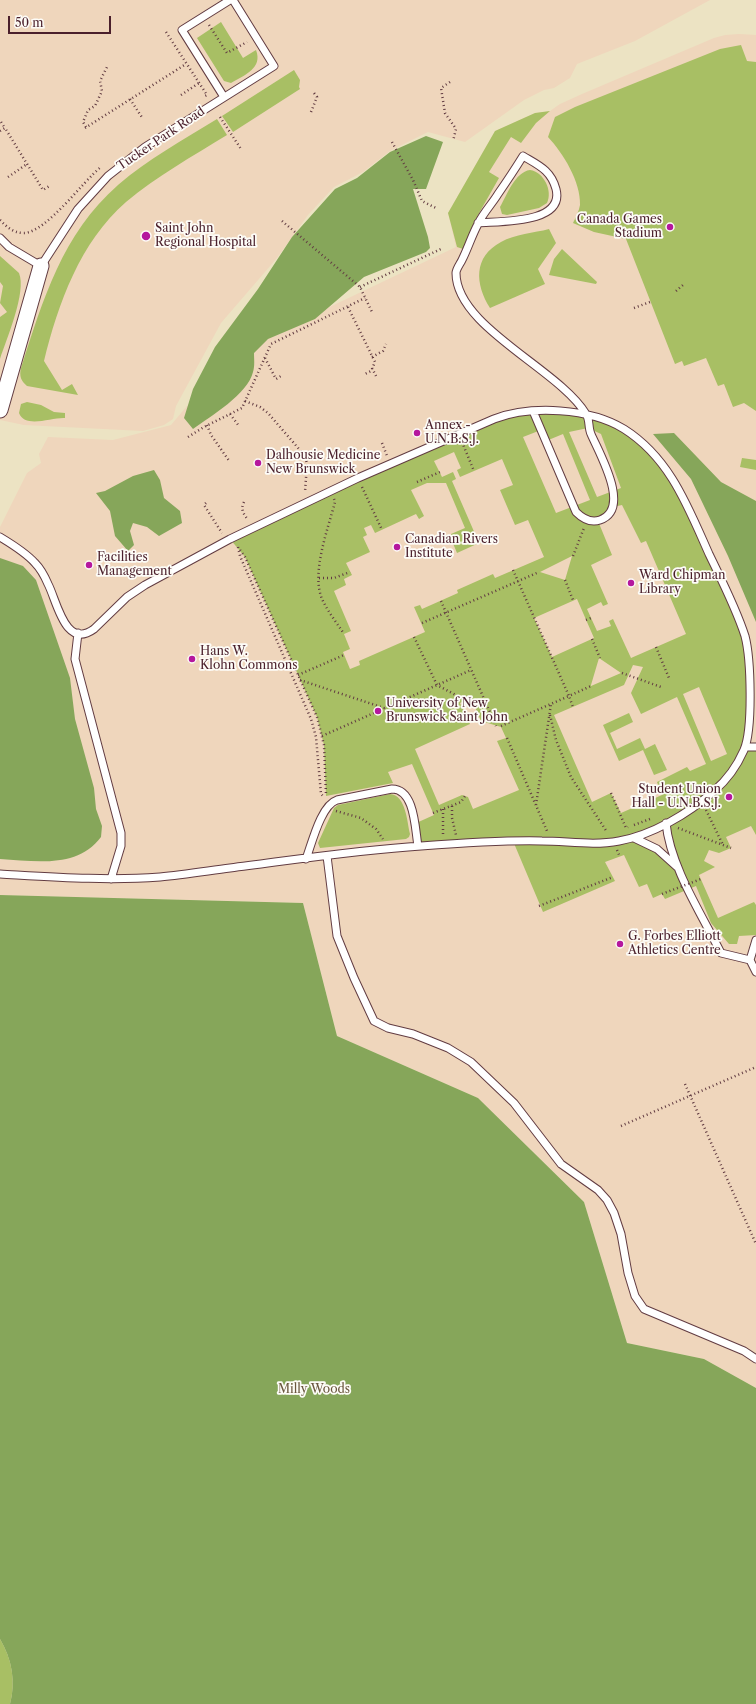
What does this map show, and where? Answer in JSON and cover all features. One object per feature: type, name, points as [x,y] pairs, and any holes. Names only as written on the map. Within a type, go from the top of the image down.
[{"type":"street","name":"Tucker Park Road","points":[[0,410],[41,266]]},
{"type":"lane","points":[[224,97],[180,27],[230,0]]},
{"type":"lane","name":"Tucker Park Road","points":[[41,266],[78,209],[108,176],[144,147],[274,66],[233,0]]},
{"type":"lane","points":[[478,223],[531,218],[549,211],[555,204],[558,195],[551,175],[545,168],[523,156],[478,223],[462,260],[455,271],[457,286],[461,295],[482,322],[571,394],[587,415],[588,428],[614,491],[615,499],[610,514],[603,519],[595,522],[587,520],[576,512],[533,411]]},
{"type":"lane","points":[[0,238],[9,247],[41,266]]},
{"type":"lane","points":[[0,537],[34,562],[48,583],[64,624],[72,631],[78,633],[90,632],[128,597],[145,585],[230,539],[358,478],[507,414],[533,411],[569,412],[587,415],[622,428],[638,439],[653,453],[675,481],[693,516],[740,622],[746,640],[750,685],[746,747],[736,767],[716,790],[702,801],[666,823],[634,838],[594,844],[552,841],[442,844],[386,849],[175,875],[111,879],[0,874]]},
{"type":"lane","points":[[78,633],[75,659],[121,833],[120,846],[111,879]]},
{"type":"lane","points":[[746,747],[756,747]]},
{"type":"lane","points":[[306,859],[325,810],[329,804],[336,800],[398,789],[406,794],[409,800],[418,846]]},
{"type":"lane","points":[[666,823],[668,840],[681,871],[721,953],[750,960]]},
{"type":"lane","points":[[634,838],[658,848],[681,871]]},
{"type":"lane","points":[[327,856],[331,898],[337,936],[374,1021],[388,1028],[413,1034],[448,1048],[471,1062],[514,1103],[561,1164],[598,1190],[614,1213],[621,1234],[628,1273],[635,1296],[644,1309],[744,1351],[756,1359]]},
{"type":"lane","points":[[756,940],[750,960],[756,972]]},
{"type":"path","points":[[209,25],[227,54],[251,39]]},
{"type":"path","points":[[166,32],[207,95]]},
{"type":"path","points":[[108,65],[100,81],[102,92],[95,106],[88,110],[83,122],[86,128],[186,64]]},
{"type":"path","points":[[450,82],[441,88],[445,113],[456,129],[453,141]]},
{"type":"path","points":[[180,95],[199,83]]},
{"type":"path","points":[[311,112],[317,96],[314,93]]},
{"type":"path","points":[[130,100],[143,119]]},
{"type":"path","points":[[220,117],[241,148]]},
{"type":"path","points":[[1,122],[27,164],[32,169],[43,190],[51,185]]},
{"type":"path","points":[[0,131],[5,128]]},
{"type":"path","points":[[392,142],[413,180],[422,201],[436,208]]},
{"type":"path","points":[[8,177],[27,164]]},
{"type":"path","points":[[282,221],[360,287],[372,312]]},
{"type":"path","points":[[360,287],[443,248]]},
{"type":"path","points":[[676,291],[683,286]]},
{"type":"path","points":[[188,437],[207,425],[242,408],[271,344],[321,321],[365,298]]},
{"type":"path","points":[[634,308],[650,302]]},
{"type":"path","points":[[348,307],[375,362],[371,371],[365,374]]},
{"type":"path","points":[[372,357],[383,351],[386,344]]},
{"type":"path","points":[[265,358],[276,379],[281,376]]},
{"type":"path","points":[[372,368],[376,376]]},
{"type":"path","points":[[245,401],[260,407],[268,413],[305,456],[307,464],[305,503]]},
{"type":"path","points":[[230,414],[239,426]]},
{"type":"path","points":[[207,425],[211,435],[230,462]]},
{"type":"path","points":[[459,434],[474,471]]},
{"type":"path","points":[[417,482],[440,472]]},
{"type":"path","points":[[358,478],[382,530]]},
{"type":"path","points":[[331,491],[335,502],[321,550],[319,585],[322,598],[344,634]]},
{"type":"path","points":[[244,502],[242,507],[245,515]]},
{"type":"path","points":[[206,503],[204,505],[222,533],[230,539],[245,557],[317,717],[324,746],[325,797]]},
{"type":"path","points":[[573,556],[587,520]]},
{"type":"path","points":[[238,548],[240,556],[311,719],[316,737],[321,794],[335,811],[358,816],[365,820],[381,834],[386,849]]},
{"type":"path","points":[[513,570],[573,707]]},
{"type":"path","points":[[319,578],[334,578],[350,572]]},
{"type":"path","points":[[422,623],[540,572]]},
{"type":"path","points":[[565,580],[573,600]]},
{"type":"path","points":[[440,601],[496,726]]},
{"type":"path","points":[[586,620],[591,618]]},
{"type":"path","points":[[414,637],[437,685],[465,700]]},
{"type":"path","points":[[592,639],[600,658]]},
{"type":"path","points":[[656,647],[669,678]]},
{"type":"path","points":[[298,675],[344,655]]},
{"type":"path","points":[[322,736],[471,670]]},
{"type":"path","points":[[622,673],[661,687]]},
{"type":"path","points":[[300,680],[384,708]]},
{"type":"path","points":[[501,726],[591,686]]},
{"type":"path","points":[[536,805],[551,704]]},
{"type":"path","points":[[550,715],[556,740],[571,777],[586,803],[614,842],[620,857]]},
{"type":"path","points":[[507,738],[552,841]]},
{"type":"path","points":[[433,813],[461,802],[465,796]]},
{"type":"path","points":[[702,801],[723,845]]},
{"type":"path","points":[[452,806],[452,818],[458,844]]},
{"type":"path","points":[[442,844],[444,809]]},
{"type":"path","points":[[539,906],[612,877]]},
{"type":"path","points":[[662,894],[700,879]]},
{"type":"path","points":[[621,1126],[756,1067]]},
{"type":"path","points":[[685,1084],[756,1244]]},
{"type":"shaded area","name":"Saint John Regional Hospital","points":[[0,0],[710,0],[635,41],[577,64],[570,78],[554,88],[544,90],[524,100],[465,142],[428,132],[390,151],[363,172],[334,187],[308,215],[277,258],[221,323],[176,406],[173,419],[164,425],[143,431],[24,425],[0,420]]},
{"type":"shaded area","name":"University of New Brunswick Saint John","points":[[725,35],[756,35],[756,1388],[704,1359],[627,1343],[584,1202],[478,1098],[337,1036],[303,903],[0,895],[0,527],[27,473],[41,463],[39,454],[48,437],[113,440],[171,425],[187,406],[251,353],[260,340],[456,247],[448,213],[495,131],[535,113],[550,111],[560,104],[582,94],[714,38]]},
{"type":"green space","points":[[221,22],[243,58],[256,50],[258,56],[255,66],[247,74],[231,83],[224,81],[197,38]]},
{"type":"green space","name":"Canada Games Stadium","points":[[741,45],[747,61],[756,62],[756,411],[744,403],[733,407],[724,384],[718,386],[706,358],[684,366],[682,361],[675,364],[626,239],[594,232],[573,223],[580,205],[578,187],[565,159],[548,137],[555,117],[575,107],[720,49]]},
{"type":"green space","points":[[294,70],[300,80],[300,89],[233,132],[222,116]]},
{"type":"green space","points":[[550,111],[536,123],[521,143],[511,137],[489,172],[499,178],[478,215],[463,249],[457,247],[448,213],[495,131],[535,113]]},
{"type":"green space","points":[[217,119],[227,135],[163,175],[126,202],[110,218],[96,236],[73,275],[56,318],[44,361],[62,390],[72,384],[78,395],[27,386],[21,378],[20,371],[38,318],[57,269],[68,247],[82,225],[99,204],[129,176],[166,150]]},
{"type":"green space","points":[[426,136],[443,142],[426,189],[413,189],[430,248],[426,252],[364,277],[315,319],[268,339],[254,353],[253,372],[250,380],[244,388],[228,404],[193,429],[184,418],[193,389],[215,347],[258,289],[292,237],[335,189],[357,178],[390,152]]},
{"type":"green space","points":[[530,170],[539,174],[546,183],[549,193],[547,203],[539,208],[507,215],[502,214],[500,207],[512,185],[520,175]]},
{"type":"green space","points":[[549,229],[556,243],[538,269],[545,284],[490,308],[481,290],[479,272],[485,255],[492,248],[506,239]]},
{"type":"green space","points":[[562,249],[597,282],[596,284],[549,275],[554,259]]},
{"type":"green space","points":[[0,256],[19,273],[21,281],[15,316],[0,359],[0,317],[7,312],[0,303],[3,286],[0,282]]},
{"type":"green space","points":[[27,402],[41,405],[54,412],[65,413],[65,418],[33,421],[22,418],[19,413],[21,404]]},
{"type":"green space","points":[[569,412],[622,428],[666,467],[740,622],[749,663],[746,746],[756,747],[756,835],[751,826],[726,837],[731,848],[719,853],[709,850],[704,861],[715,867],[699,875],[718,918],[754,902],[756,905],[756,935],[739,936],[737,944],[729,944],[711,923],[696,886],[665,899],[662,894],[653,898],[647,884],[639,887],[624,855],[605,862],[615,881],[543,912],[513,841],[418,846],[414,824],[434,815],[412,764],[388,772],[393,783],[326,796],[324,745],[317,717],[245,557],[230,539],[507,414]],"holes":[[[588,428],[601,434],[621,488],[597,497],[569,432]],[[541,430],[546,441],[563,434],[590,500],[556,513],[523,437]],[[454,452],[461,468],[457,470],[460,477],[502,459],[513,485],[500,490],[515,525],[528,520],[544,557],[495,578],[493,574],[457,590],[458,593],[422,609],[420,605],[414,607],[425,632],[359,661],[360,665],[350,669],[343,652],[350,649],[344,634],[351,631],[334,591],[346,585],[344,579],[352,575],[346,563],[370,552],[363,537],[367,535],[364,528],[371,525],[375,533],[416,514],[419,519],[424,516],[411,490],[427,483],[446,483],[465,528],[451,534],[457,553],[479,543],[452,481],[456,479],[453,472],[442,477],[434,461]],[[622,505],[641,543],[646,541],[686,634],[631,658],[613,619],[609,621],[611,626],[597,631],[587,609],[601,602],[603,606],[608,604],[591,565],[612,555],[598,521],[613,507]],[[572,556],[565,580],[540,572]],[[577,599],[594,638],[552,657],[534,618]],[[599,658],[621,673],[591,686]],[[633,665],[643,667],[631,693],[641,714],[677,697],[706,764],[690,771],[687,767],[657,782],[662,795],[621,813],[611,793],[592,802],[554,715],[624,685]],[[699,687],[727,754],[711,761],[683,694]],[[471,698],[481,721],[501,727],[506,738],[497,741],[519,790],[473,809],[468,797],[462,795],[439,805],[415,749],[470,724],[460,703]],[[666,824],[680,870],[657,849],[635,838]]]},
{"type":"green space","points":[[674,433],[721,482],[756,501],[756,622],[728,556],[691,479],[653,434]]},
{"type":"green space","points":[[742,458],[756,460],[756,470],[740,467]]},
{"type":"green space","points":[[154,470],[160,480],[164,498],[180,511],[182,523],[159,536],[147,527],[133,523],[130,531],[134,545],[128,551],[115,536],[110,511],[96,493],[105,491],[133,476]]},
{"type":"green space","points":[[0,558],[23,566],[36,580],[70,678],[75,719],[94,788],[96,809],[102,826],[101,837],[91,847],[68,859],[55,861],[27,861],[0,859]]},
{"type":"green space","points":[[629,713],[633,722],[610,733],[617,749],[640,738],[645,749],[655,744],[667,770],[654,775],[643,750],[619,761],[603,725]]},
{"type":"green space","points":[[390,794],[399,799],[403,804],[410,834],[409,837],[406,839],[320,848],[318,843],[334,808],[338,805]]},
{"type":"green space","name":"Milly Woods","points":[[0,895],[303,903],[337,1036],[478,1098],[584,1202],[627,1343],[704,1359],[756,1388],[756,1704],[10,1704],[13,1687],[12,1671],[7,1654],[0,1639]]},
{"type":"green space","points":[[0,1639],[7,1654],[12,1671],[13,1687],[10,1704],[0,1704]]},
{"type":"place","name":"Canada Games Stadium","points":[[670,227]]},
{"type":"place","name":"Saint John Regional Hospital","points":[[146,236]]},
{"type":"place","name":"Annex - U.N.B.S.J.","points":[[417,433]]},
{"type":"place","name":"Dalhousie Medicine New Brunswick","points":[[258,463]]},
{"type":"place","name":"Canadian Rivers Institute","points":[[397,547]]},
{"type":"place","name":"Facilities Management","points":[[89,565]]},
{"type":"place","name":"Ward Chipman Library","points":[[631,583]]},
{"type":"place","name":"Hans W. Klohn Commons","points":[[192,659]]},
{"type":"place","name":"University of New Brunswick Saint John","points":[[378,711]]},
{"type":"place","name":"Student Union Hall - U.N.B.S.J.","points":[[729,797]]},
{"type":"place","name":"G. Forbes Elliott Athletics Centre","points":[[620,944]]}]
